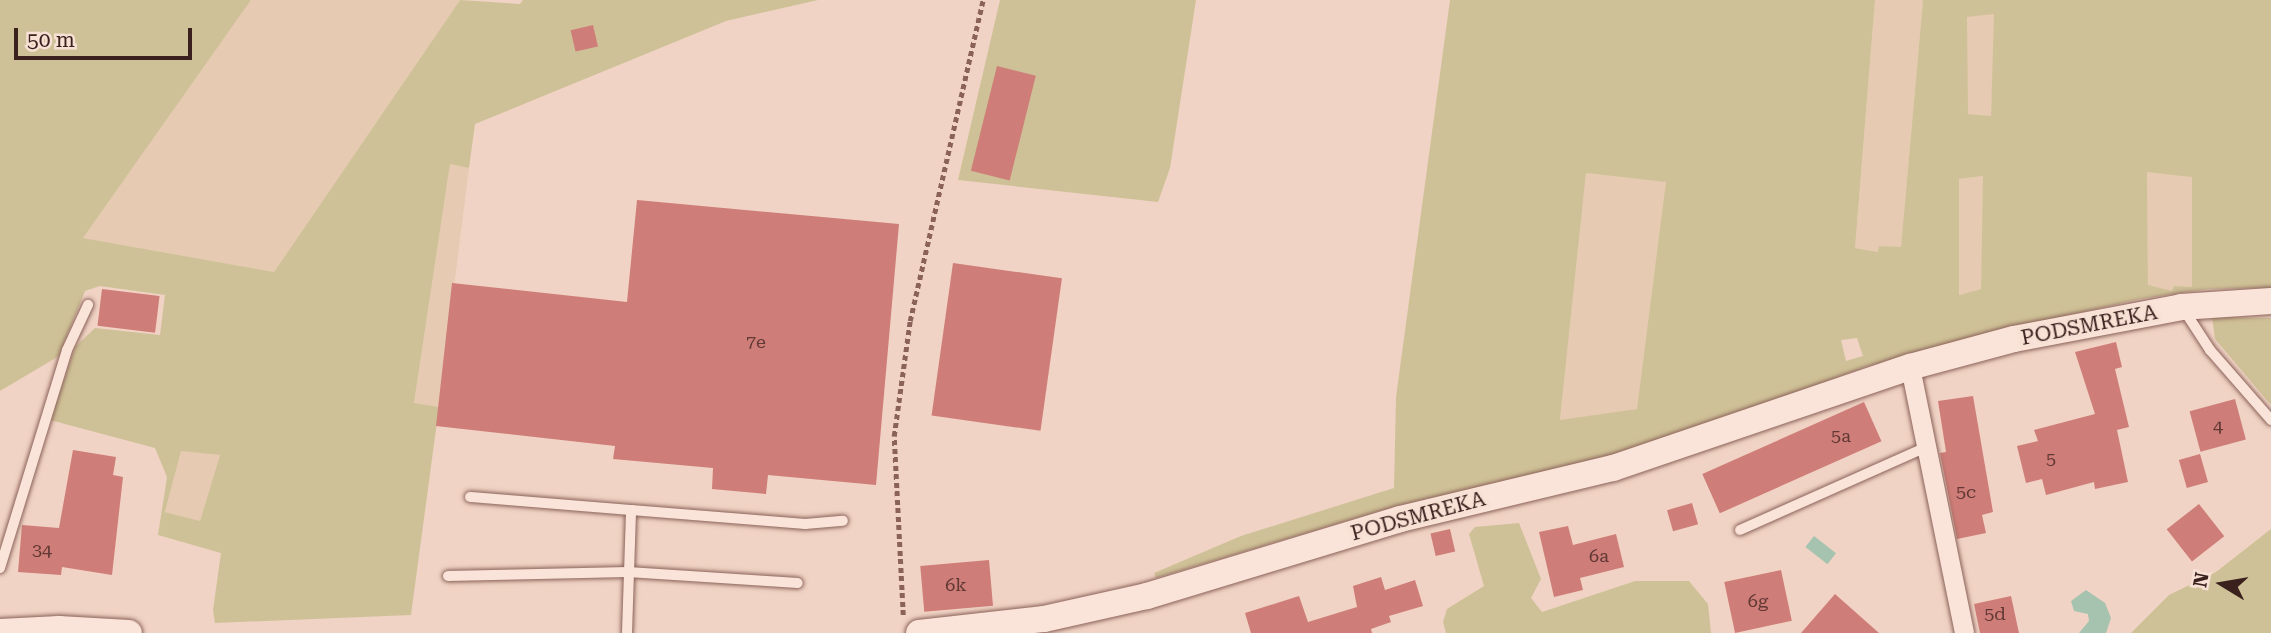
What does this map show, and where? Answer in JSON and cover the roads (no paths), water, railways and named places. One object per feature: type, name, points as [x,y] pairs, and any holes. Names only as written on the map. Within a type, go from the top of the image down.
[{"type":"street","name":"PODSMREKA","points":[[911,626],[1044,619],[1147,596],[1400,519],[1682,448],[1910,368],[2014,340],[2181,307],[2271,302]]},
{"type":"street","points":[[1910,368],[1964,633]]},
{"type":"street","points":[[0,632],[60,629],[129,633]]},
{"type":"lane","points":[[0,568],[67,350],[88,305]]},
{"type":"lane","points":[[2181,307],[2210,350],[2271,420]]},
{"type":"lane","points":[[1740,530],[1926,447]]},
{"type":"lane","points":[[470,497],[805,524],[843,521]]},
{"type":"lane","points":[[627,633],[631,510]]},
{"type":"lane","points":[[448,576],[628,572],[798,583]]}]
